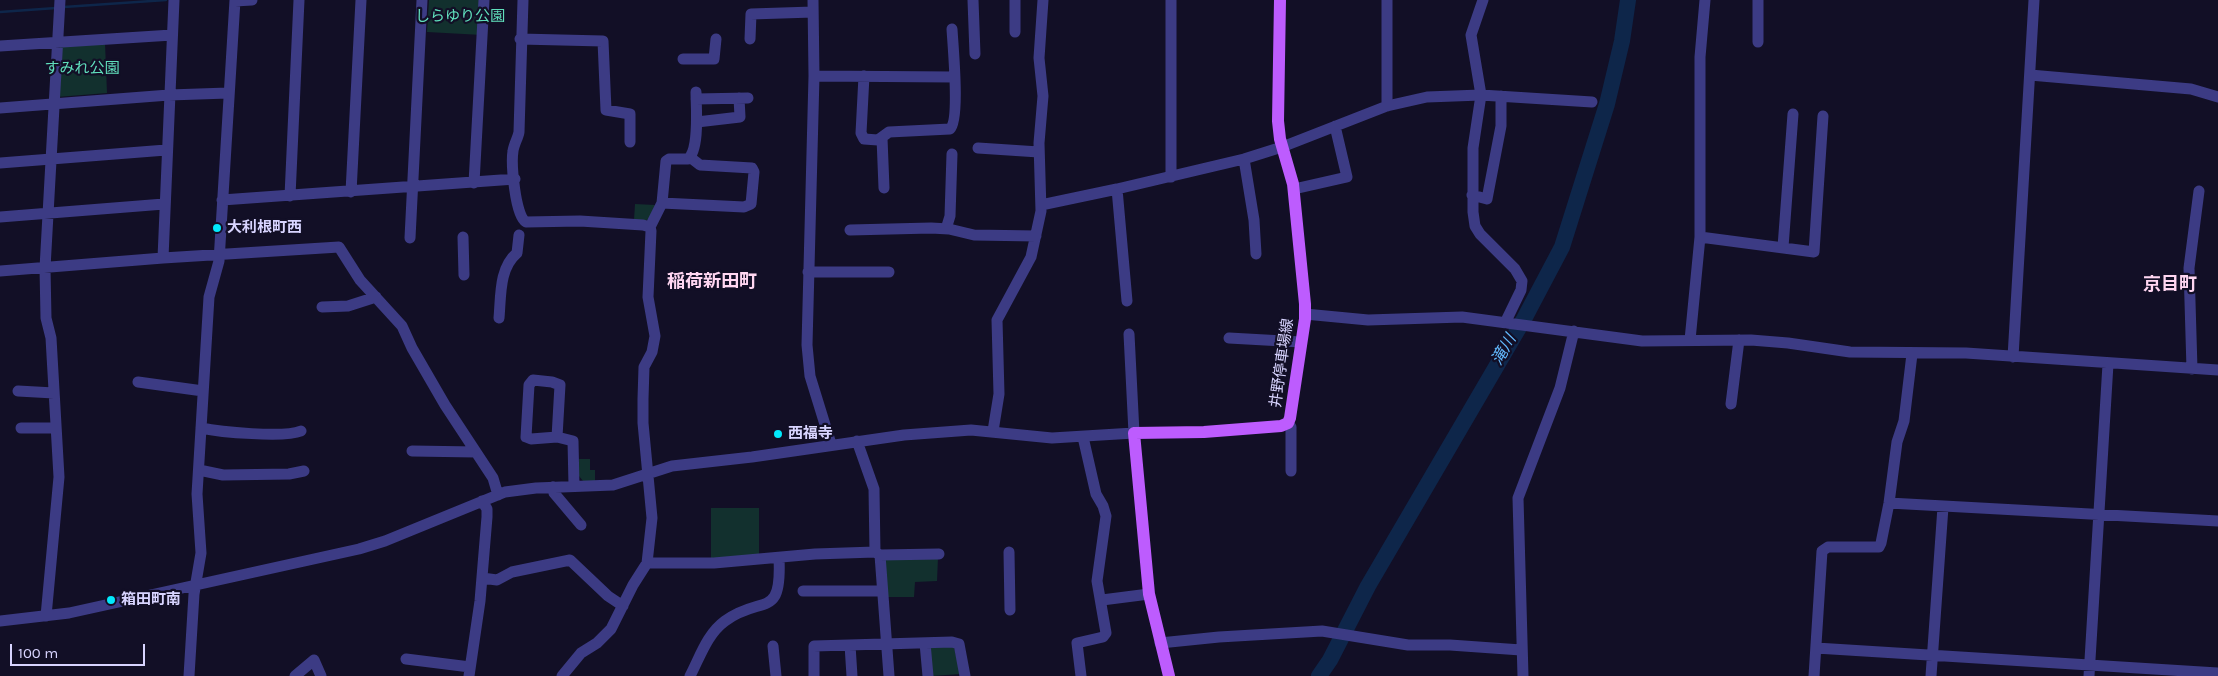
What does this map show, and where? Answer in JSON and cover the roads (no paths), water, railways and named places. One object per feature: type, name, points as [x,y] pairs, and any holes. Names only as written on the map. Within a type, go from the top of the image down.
[{"type":"main road","name":"井野停車場線","points":[[1134,433],[1204,432],[1281,426],[1288,423],[1305,314],[1294,189],[1289,163],[1282,147],[1278,121],[1280,0]]},
{"type":"main road","points":[[1134,433],[1149,594],[1168,676]]},
{"type":"street","points":[[46,616],[52,537],[59,494],[51,338],[46,318],[45,268],[60,0]]},
{"type":"street","points":[[163,258],[168,95],[174,0]]},
{"type":"street","points":[[188,676],[196,585],[201,553],[197,508],[209,297],[217,275],[220,255],[228,93],[235,1],[252,0]]},
{"type":"street","points":[[290,196],[299,0]]},
{"type":"street","points":[[351,192],[361,0]]},
{"type":"street","points":[[410,238],[422,0]]},
{"type":"street","points":[[474,183],[484,0]]},
{"type":"street","points":[[523,0],[520,39],[519,132],[513,151],[517,209],[520,218],[526,222],[585,221],[650,227]]},
{"type":"street","points":[[813,0],[814,76],[806,345],[810,376],[831,444]]},
{"type":"street","points":[[973,0],[975,54]]},
{"type":"street","points":[[1015,0],[1015,32]]},
{"type":"street","points":[[993,431],[998,394],[997,320],[1032,257],[1041,205],[1039,152],[1042,96],[1039,58],[1043,0]]},
{"type":"street","points":[[1171,0],[1171,177]]},
{"type":"street","points":[[1387,0],[1387,106]]},
{"type":"street","points":[[1483,0],[1472,35],[1481,95],[1474,136],[1472,195],[1474,219],[1480,234],[1515,269],[1522,280],[1521,290],[1508,322]]},
{"type":"street","points":[[1690,340],[1700,238],[1700,57],[1705,0]]},
{"type":"street","points":[[1758,0],[1758,42]]},
{"type":"street","points":[[2013,357],[2034,0]]},
{"type":"street","points":[[750,38],[751,14],[813,12]]},
{"type":"street","points":[[864,76],[862,135],[866,139],[882,138],[889,132],[947,130],[952,128],[954,121],[952,30]]},
{"type":"street","points":[[520,39],[602,34],[606,110],[630,114],[630,142]]},
{"type":"street","points":[[0,46],[172,35]]},
{"type":"street","points":[[683,59],[714,58],[716,39]]},
{"type":"street","points":[[2030,75],[2191,89],[2218,97]]},
{"type":"street","points":[[814,76],[954,77]]},
{"type":"street","points":[[0,108],[168,95],[228,93]]},
{"type":"street","points":[[690,158],[697,122],[696,95],[744,98],[740,117],[697,122]]},
{"type":"street","points":[[1041,205],[1117,190],[1244,159],[1282,147],[1387,106],[1427,97],[1481,95],[1592,102]]},
{"type":"street","points":[[1472,195],[1487,199],[1501,126],[1501,96]]},
{"type":"street","points":[[1783,247],[1793,114]]},
{"type":"street","points":[[1700,238],[1814,252],[1823,116]]},
{"type":"street","points":[[1294,189],[1347,177],[1335,126]]},
{"type":"street","points":[[882,138],[884,188]]},
{"type":"street","points":[[978,148],[1039,152]]},
{"type":"street","points":[[0,163],[166,150]]},
{"type":"street","points":[[946,229],[950,216],[952,154]]},
{"type":"street","points":[[562,676],[581,654],[607,634],[647,563],[652,518],[643,415],[644,367],[652,352],[655,336],[648,297],[650,227],[662,202],[666,161],[669,159],[690,158],[700,165],[752,168],[754,172],[751,204],[744,207],[662,202]]},
{"type":"street","points":[[1244,159],[1254,220],[1256,254]]},
{"type":"street","points":[[222,200],[515,180]]},
{"type":"street","points":[[1117,190],[1127,301]]},
{"type":"street","points":[[2192,369],[2189,268],[2199,190]]},
{"type":"street","points":[[0,217],[164,204]]},
{"type":"street","points":[[850,230],[946,229],[974,235],[1036,236]]},
{"type":"street","points":[[499,318],[504,269],[508,260],[517,253],[519,235]]},
{"type":"street","points":[[463,237],[464,275]]},
{"type":"street","points":[[0,271],[338,247],[360,280],[402,326],[412,348],[493,478],[498,495]]},
{"type":"street","points":[[808,272],[889,272]]},
{"type":"street","points":[[322,307],[348,306],[376,297]]},
{"type":"street","points":[[1305,314],[1368,320],[1462,317],[1574,331],[1617,339],[1739,340],[1788,343],[1850,352],[1966,353],[2218,370]]},
{"type":"street","points":[[1523,676],[1518,498],[1560,388],[1574,331]]},
{"type":"street","points":[[0,621],[46,616],[372,546],[498,495],[525,489],[613,485],[672,466],[760,456],[831,444],[971,430],[993,431],[1038,438],[1134,433],[1129,334]]},
{"type":"street","points":[[1229,338],[1301,342]]},
{"type":"street","points":[[1731,404],[1739,340]]},
{"type":"street","points":[[1814,676],[1822,550],[1828,547],[1879,546],[1890,503],[1912,354]]},
{"type":"street","points":[[2090,671],[2108,364]]},
{"type":"street","points":[[556,437],[560,386],[552,382],[531,381],[526,436],[531,439],[556,437],[573,441],[574,486]]},
{"type":"street","points":[[138,382],[203,391]]},
{"type":"street","points":[[18,391],[54,393]]},
{"type":"street","points":[[1288,423],[1291,428],[1291,471]]},
{"type":"street","points":[[20,428],[56,428]]},
{"type":"street","points":[[201,428],[258,433],[294,433],[301,431]]},
{"type":"street","points":[[1081,676],[1076,645],[1105,635],[1102,600],[1098,581],[1106,516],[1096,494],[1084,437]]},
{"type":"street","points":[[857,441],[874,489],[889,676]]},
{"type":"street","points":[[412,451],[476,452]]},
{"type":"street","points":[[199,470],[223,475],[289,474],[304,471]]},
{"type":"street","points":[[553,487],[554,493],[580,525]]},
{"type":"street","points":[[406,660],[470,672],[482,578],[487,513],[482,501]]},
{"type":"street","points":[[1890,503],[2218,521]]},
{"type":"street","points":[[1931,676],[1943,507]]},
{"type":"street","points":[[1009,552],[1010,610]]},
{"type":"street","points":[[647,563],[714,563],[878,554],[939,554]]},
{"type":"street","points":[[690,676],[707,641],[719,626],[737,614],[772,600],[779,591],[779,558]]},
{"type":"street","points":[[482,578],[497,580],[512,572],[570,560],[608,596],[623,606]]},
{"type":"street","points":[[803,591],[881,592]]},
{"type":"street","points":[[1102,600],[1149,594]]},
{"type":"street","points":[[1160,643],[1237,636],[1331,632],[1408,645],[1450,645],[1521,650]]},
{"type":"street","points":[[925,642],[928,676]]},
{"type":"street","points":[[814,676],[814,646],[952,642],[959,644],[965,676]]},
{"type":"street","points":[[850,645],[852,676]]},
{"type":"street","points":[[773,646],[776,676]]},
{"type":"street","points":[[1816,648],[1933,656],[2090,671],[2218,673]]},
{"type":"street","points":[[295,676],[314,660],[322,676]]},
{"type":"waterway","points":[[64,7],[166,0]]},
{"type":"waterway","name":"滝川","points":[[1319,676],[1330,660],[1368,586],[1524,319],[1562,247],[1607,104],[1622,41],[1628,0]]},
{"type":"waterway","points":[[0,12],[56,8]]},
{"type":"place","name":"大利根町西","points":[[217,228]]},
{"type":"place","name":"西福寺","points":[[778,434]]},
{"type":"place","name":"箱田町南","points":[[111,600]]},
{"type":"district","name":"稲荷新田町","points":[[712,282]]},
{"type":"district","name":"京目町","points":[[2170,285]]},
{"type":"park label","name":"しらゆり公園","points":[[460,17]]},
{"type":"park label","name":"すみれ公園","points":[[82,69]]}]
